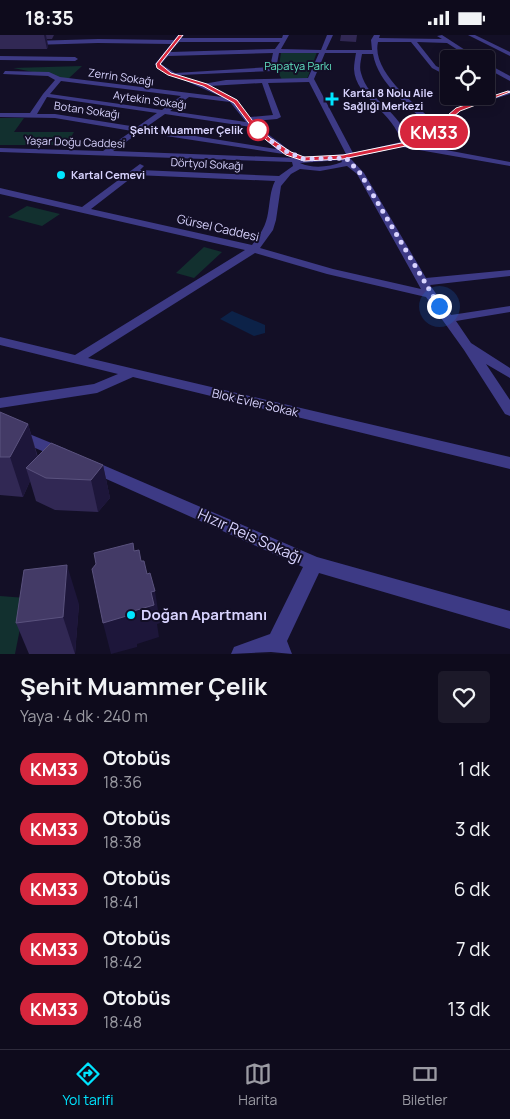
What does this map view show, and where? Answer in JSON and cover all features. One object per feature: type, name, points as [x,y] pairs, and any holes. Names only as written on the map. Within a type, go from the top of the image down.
[{"type":"street","points":[[3,73],[18,59],[37,35]]},
{"type":"street","points":[[330,35],[312,81],[343,144],[346,160],[360,173],[423,282],[510,411]]},
{"type":"street","points":[[439,35],[462,50]]},
{"type":"street","points":[[471,35],[510,54]]},
{"type":"street","points":[[0,43],[285,37],[277,51],[273,69],[169,74]]},
{"type":"street","points":[[438,129],[386,78],[376,63],[373,52],[376,37],[447,41]]},
{"type":"street","points":[[76,361],[254,249],[269,229],[279,179],[299,163],[250,122],[236,101],[205,85],[169,74],[162,69],[158,64],[177,39]]},
{"type":"street","points":[[412,40],[434,67],[440,70]]},
{"type":"street","points":[[165,54],[277,51],[373,52]]},
{"type":"street","points":[[359,52],[358,74],[364,87],[405,135],[405,145]]},
{"type":"street","points":[[0,58],[75,59]]},
{"type":"street","points":[[495,70],[510,79]]},
{"type":"street","name":"Zerrin Sokağı","points":[[3,73],[49,74],[59,79],[236,101]]},
{"type":"street","points":[[33,115],[45,95],[59,79]]},
{"type":"street","points":[[205,85],[226,82],[312,81]]},
{"type":"street","name":"Aytekin Sokağı","points":[[45,95],[250,122],[277,117],[265,82]]},
{"type":"street","points":[[405,145],[423,141],[458,109],[510,92]]},
{"type":"street","points":[[495,93],[499,95]]},
{"type":"street","points":[[104,154],[186,96]]},
{"type":"street","name":"Botan Sokağı","points":[[0,115],[33,115],[140,129],[288,153]]},
{"type":"street","points":[[405,145],[510,164]]},
{"type":"street","name":"Yaşar Doğu Caddesi","points":[[0,150],[149,156],[165,161],[299,163],[318,168],[405,145]]},
{"type":"street","points":[[85,209],[135,172],[149,156]]},
{"type":"street","points":[[501,163],[510,156]]},
{"type":"street","name":"Dörtyol Sokağı","points":[[135,172],[279,179]]},
{"type":"street","name":"Gürsel Caddesi","points":[[0,191],[254,249],[331,271],[430,293]]},
{"type":"street","points":[[423,282],[510,273]]},
{"type":"street","points":[[448,319],[510,309]]},
{"type":"street","name":"Blok Evler Sokak","points":[[0,341],[76,361],[510,463]]},
{"type":"street","points":[[467,346],[510,375]]},
{"type":"street","points":[[0,403],[97,389],[131,373]]},
{"type":"street","name":"Hızır Reis Sokağı","points":[[0,427],[314,564],[510,620]]},
{"type":"street","points":[[241,654],[280,647],[314,564]]},
{"type":"green space","name":"Papatya Parkı","points":[[317,52],[307,79],[282,80],[278,72],[281,53]]},
{"type":"green space","points":[[82,66],[68,79],[13,68]]},
{"type":"green space","points":[[0,118],[24,118],[14,132],[74,132],[66,145],[0,145]]},
{"type":"green space","points":[[27,206],[60,214],[42,226],[8,217]]},
{"type":"green space","points":[[204,247],[222,252],[194,278],[176,273]]},
{"type":"green space","points":[[0,596],[26,598],[15,654],[0,654]]},
{"type":"water","points":[[232,311],[265,325],[265,333],[254,336],[220,319]]},
{"type":"building","points":[[0,412],[28,424],[10,457],[0,457]]},
{"type":"building","points":[[51,443],[103,465],[91,480],[46,478],[26,468]]},
{"type":"building","points":[[133,543],[134,551],[139,550],[141,561],[144,561],[147,574],[150,573],[155,591],[151,592],[154,605],[103,623],[92,569],[96,564],[94,553]]},
{"type":"building","points":[[67,565],[63,617],[16,623],[24,570]]},
{"type":"bus line","name":"KM33","points":[[181,35],[158,64],[159,67],[169,74],[205,85],[236,101],[253,125],[268,139],[288,153],[304,159],[343,157],[423,141],[458,109],[510,92]]},
{"type":"place","name":"Kartal 8 Nolu Aile Sağlığı Merkezi","points":[[332,99]]},
{"type":"place","name":"Şehit Muammer Çelik","points":[[258,130]]},
{"type":"place","name":"Kartal Cemevi","points":[[61,175]]},
{"type":"place","name":"Doğan Apartmanı","points":[[131,615]]},
{"type":"route","points":[[258,130],[281,149],[304,159],[346,158],[347,162],[360,173],[439,306]]}]
